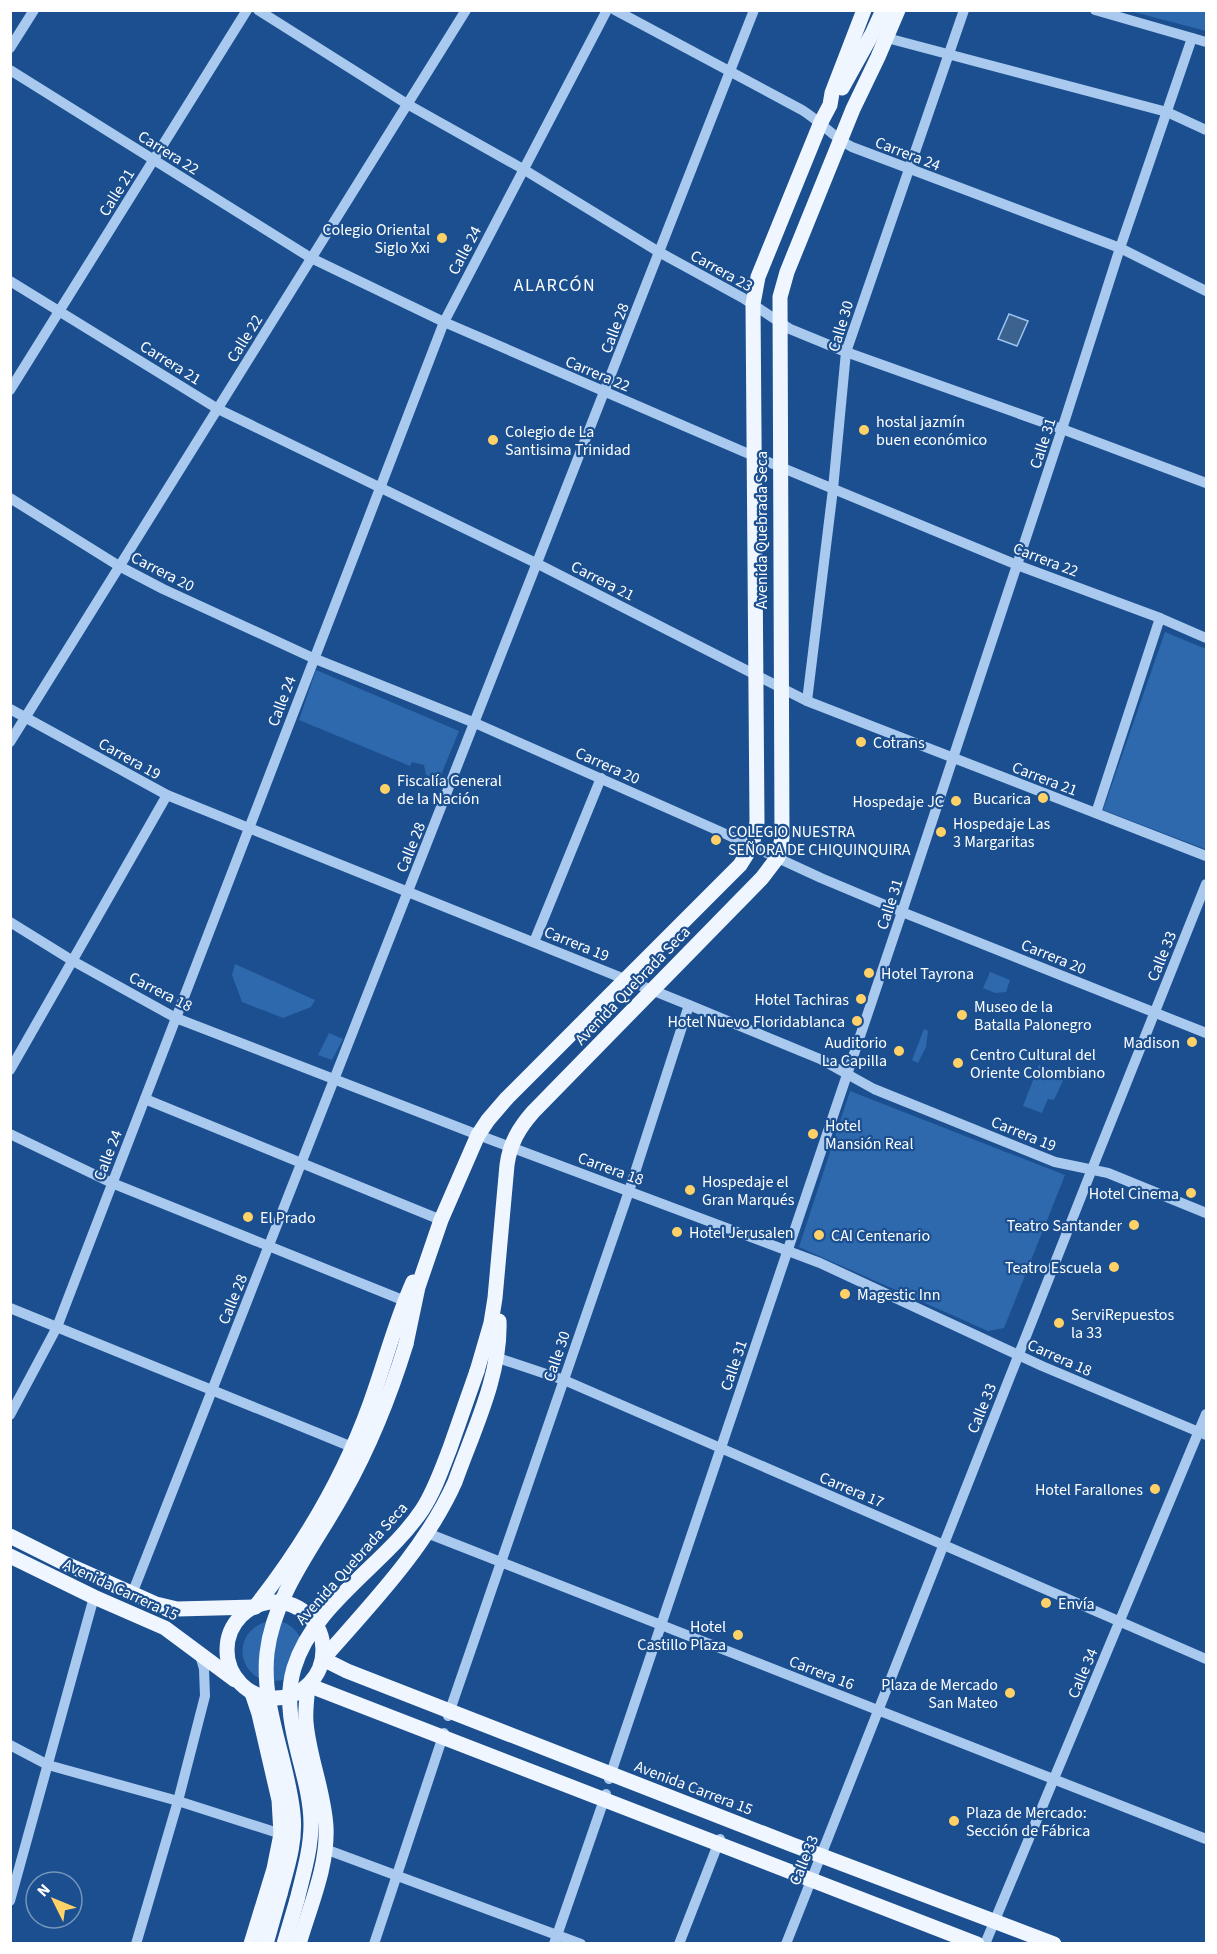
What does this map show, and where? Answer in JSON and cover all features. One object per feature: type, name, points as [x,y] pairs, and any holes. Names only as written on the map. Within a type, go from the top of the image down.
[{"type":"main road","name":"Avenida Quebrada Seca","points":[[266,1944],[291,1854],[294,1833],[294,1814],[269,1694],[267,1653],[271,1631],[288,1588],[342,1496],[370,1442],[392,1390],[406,1344],[418,1287],[441,1220],[478,1135],[496,1110],[740,865],[752,846],[757,822],[753,304],[758,277],[830,105],[832,93],[864,10]]},
{"type":"main road","points":[[830,105],[848,80],[883,10]]},
{"type":"main road","name":"Avenida Quebrada Seca","points":[[284,1944],[306,1864],[311,1824],[291,1718],[290,1684],[293,1669],[306,1640],[320,1619],[391,1546],[422,1510],[443,1466],[477,1371],[489,1356],[499,1332],[497,1273],[507,1165],[511,1147],[518,1132],[533,1112],[762,878],[778,857],[782,838],[780,297],[782,284],[840,140],[898,10]]},
{"type":"main road","points":[[255,1607],[299,1545],[352,1447],[370,1404],[405,1301],[441,1220]]},
{"type":"main road","points":[[323,1659],[370,1605],[427,1533],[455,1482],[492,1377],[489,1356]]},
{"type":"main road","name":"Avenida Carrera 15","points":[[10,1536],[156,1604],[177,1609],[255,1607]]},
{"type":"main road","name":"Avenida Carrera 15","points":[[10,1556],[165,1628],[246,1688]]},
{"type":"main road","points":[[246,1688],[266,1698],[281,1698],[296,1694],[318,1673],[323,1659],[321,1634],[315,1622],[306,1613],[294,1606],[281,1603],[268,1603],[255,1607],[243,1615],[233,1627],[228,1641],[231,1671],[246,1688],[260,1714],[279,1800],[281,1834],[274,1869],[251,1944]]},
{"type":"main road","name":"Avenida Carrera 15","points":[[323,1659],[449,1713],[610,1776],[1054,1944]]},
{"type":"main road","points":[[308,1685],[719,1841],[811,1880],[977,1944]]},
{"type":"main road","points":[[300,1944],[325,1849],[326,1826],[324,1803],[306,1724],[305,1707],[308,1685]]},
{"type":"street","points":[[10,48],[34,10]]},
{"type":"street","name":"Calle 21","points":[[10,390],[247,10]]},
{"type":"street","name":"Carrera 23","points":[[258,10],[407,104],[523,170],[659,252],[753,304],[790,329],[846,352],[1206,483]]},
{"type":"street","name":"Calle 22","points":[[10,742],[466,10]]},
{"type":"street","name":"Calle 24","points":[[10,1415],[57,1327],[444,322],[607,10]]},
{"type":"street","name":"Carrera 24","points":[[615,10],[802,110],[852,147],[1120,248],[1206,291]]},
{"type":"street","name":"Calle 28","points":[[132,1594],[754,10]]},
{"type":"street","name":"Calle 30","points":[[807,700],[833,489],[846,352],[964,10]]},
{"type":"street","points":[[1095,10],[1206,42]]},
{"type":"street","points":[[887,38],[1167,112],[1206,130]]},
{"type":"street","name":"Calle 31","points":[[610,1776],[902,912],[1120,248],[1192,38]]},
{"type":"street","name":"Carrera 22","points":[[10,70],[311,258],[444,322],[779,467],[1017,565],[1160,618],[1206,638]]},
{"type":"street","name":"Carrera 21","points":[[10,281],[218,409],[538,564],[807,700],[1206,856]]},
{"type":"street","name":"Carrera 20","points":[[10,498],[119,566],[163,589],[313,658],[475,723],[902,912],[1206,1033]]},
{"type":"street","points":[[1096,813],[1160,618]]},
{"type":"street","name":"Carrera 19","points":[[10,709],[167,795],[820,1059],[874,1089],[1055,1162],[1108,1173],[1206,1214]]},
{"type":"street","points":[[534,942],[601,778]]},
{"type":"street","points":[[10,1070],[167,795]]},
{"type":"street","name":"Calle 33","points":[[786,1944],[1206,884]]},
{"type":"street","name":"Carrera 18","points":[[10,922],[73,961],[176,1018],[478,1135],[788,1250],[1019,1355],[1203,1434]]},
{"type":"street","name":"Calle 30","points":[[449,1713],[629,1191],[688,1005]]},
{"type":"street","points":[[145,1099],[441,1220]]},
{"type":"street","points":[[10,1134],[112,1183],[405,1301]]},
{"type":"street","points":[[10,1308],[352,1447]]},
{"type":"street","name":"Carrera 17","points":[[489,1356],[564,1380],[1206,1659]]},
{"type":"street","name":"Calle 34","points":[[985,1944],[1120,1621],[1203,1434],[1206,1414]]},
{"type":"street","name":"Carrera 16","points":[[427,1533],[1206,1839]]},
{"type":"street","points":[[10,1901],[94,1597]]},
{"type":"street","points":[[136,1944],[178,1801],[205,1696],[204,1669],[198,1652]]},
{"type":"street","points":[[374,1944],[443,1735]]},
{"type":"street","points":[[10,1745],[48,1765],[178,1801],[281,1834]]},
{"type":"street","points":[[556,1939],[605,1797]]},
{"type":"street","points":[[679,1944],[719,1841]]},
{"type":"street","points":[[325,1849],[397,1875],[556,1939],[581,1944]]},
{"type":"shaded area","points":[[1130,11],[1206,11],[1206,31]]},
{"type":"shaded area","points":[[1009,314],[1028,321],[1017,346],[998,339]]},
{"type":"shaded area","points":[[1165,632],[1206,649],[1205,849],[1103,810]]},
{"type":"shaded area","points":[[316,670],[459,731],[439,780],[426,775],[424,765],[412,762],[410,766],[299,720]]},
{"type":"shaded area","points":[[235,964],[315,1000],[311,1007],[283,1018],[242,1002],[232,975]]},
{"type":"shaded area","points":[[990,972],[1010,980],[1006,992],[995,993],[983,988]]},
{"type":"shaded area","points":[[924,1029],[928,1031],[926,1047],[918,1063],[912,1060]]},
{"type":"shaded area","points":[[329,1033],[343,1039],[332,1060],[318,1055]]},
{"type":"shaded area","points":[[1039,1065],[1065,1076],[1054,1100],[1048,1099],[1042,1113],[1023,1106]]},
{"type":"shaded area","points":[[850,1091],[1065,1175],[1004,1328],[988,1331],[799,1247]]},
{"type":"shaded area","points":[[275,1620],[293,1628],[304,1645],[286,1679],[269,1681],[256,1677],[248,1668],[243,1657],[243,1645],[248,1634],[259,1625]]},
{"type":"place","name":"Colegio Oriental Siglo Xxi","points":[[442,238]]},
{"type":"place","name":"hostal jazmín buen económico","points":[[864,430]]},
{"type":"place","name":"Colegio de La Santisima Trinidad","points":[[493,440]]},
{"type":"place","name":"Cotrans","points":[[861,742]]},
{"type":"place","name":"Fiscalía General de la Nación","points":[[385,789]]},
{"type":"place","name":"Bucarica","points":[[1043,798]]},
{"type":"place","name":"Hospedaje JC","points":[[956,801]]},
{"type":"place","name":"Hospedaje Las 3 Margaritas","points":[[941,832]]},
{"type":"place","name":"COLEGIO NUESTRA SEÑORA DE CHIQUINQUIRA","points":[[716,840]]},
{"type":"place","name":"Hotel Tayrona","points":[[869,973]]},
{"type":"place","name":"Hotel Tachiras","points":[[861,999]]},
{"type":"place","name":"Museo de la Batalla Palonegro","points":[[962,1015]]},
{"type":"place","name":"Hotel Nuevo Floridablanca","points":[[857,1021]]},
{"type":"place","name":"Madison","points":[[1192,1042]]},
{"type":"place","name":"Auditorio La Capilla","points":[[899,1051]]},
{"type":"place","name":"Centro Cultural del Oriente Colombiano","points":[[958,1063]]},
{"type":"place","name":"Hotel Mansión Real","points":[[813,1134]]},
{"type":"place","name":"Hospedaje el Gran Marqués","points":[[690,1190]]},
{"type":"place","name":"Hotel Cinema","points":[[1191,1193]]},
{"type":"place","name":"El Prado","points":[[248,1217]]},
{"type":"place","name":"Teatro Santander","points":[[1134,1225]]},
{"type":"place","name":"Hotel Jerusalen","points":[[677,1232]]},
{"type":"place","name":"CAI Centenario","points":[[819,1235]]},
{"type":"place","name":"Teatro Escuela","points":[[1114,1267]]},
{"type":"place","name":"Magestic Inn","points":[[845,1294]]},
{"type":"place","name":"ServiRepuestos la 33","points":[[1059,1323]]},
{"type":"place","name":"Hotel Farallones","points":[[1155,1489]]},
{"type":"place","name":"Envía","points":[[1046,1603]]},
{"type":"place","name":"Hotel Castillo Plaza","points":[[738,1635]]},
{"type":"place","name":"Plaza de Mercado San Mateo","points":[[1010,1693]]},
{"type":"place","name":"Plaza de Mercado: Sección de Fábrica","points":[[954,1821]]},
{"type":"district","name":"ALARCÓN","points":[[555,285]]}]
